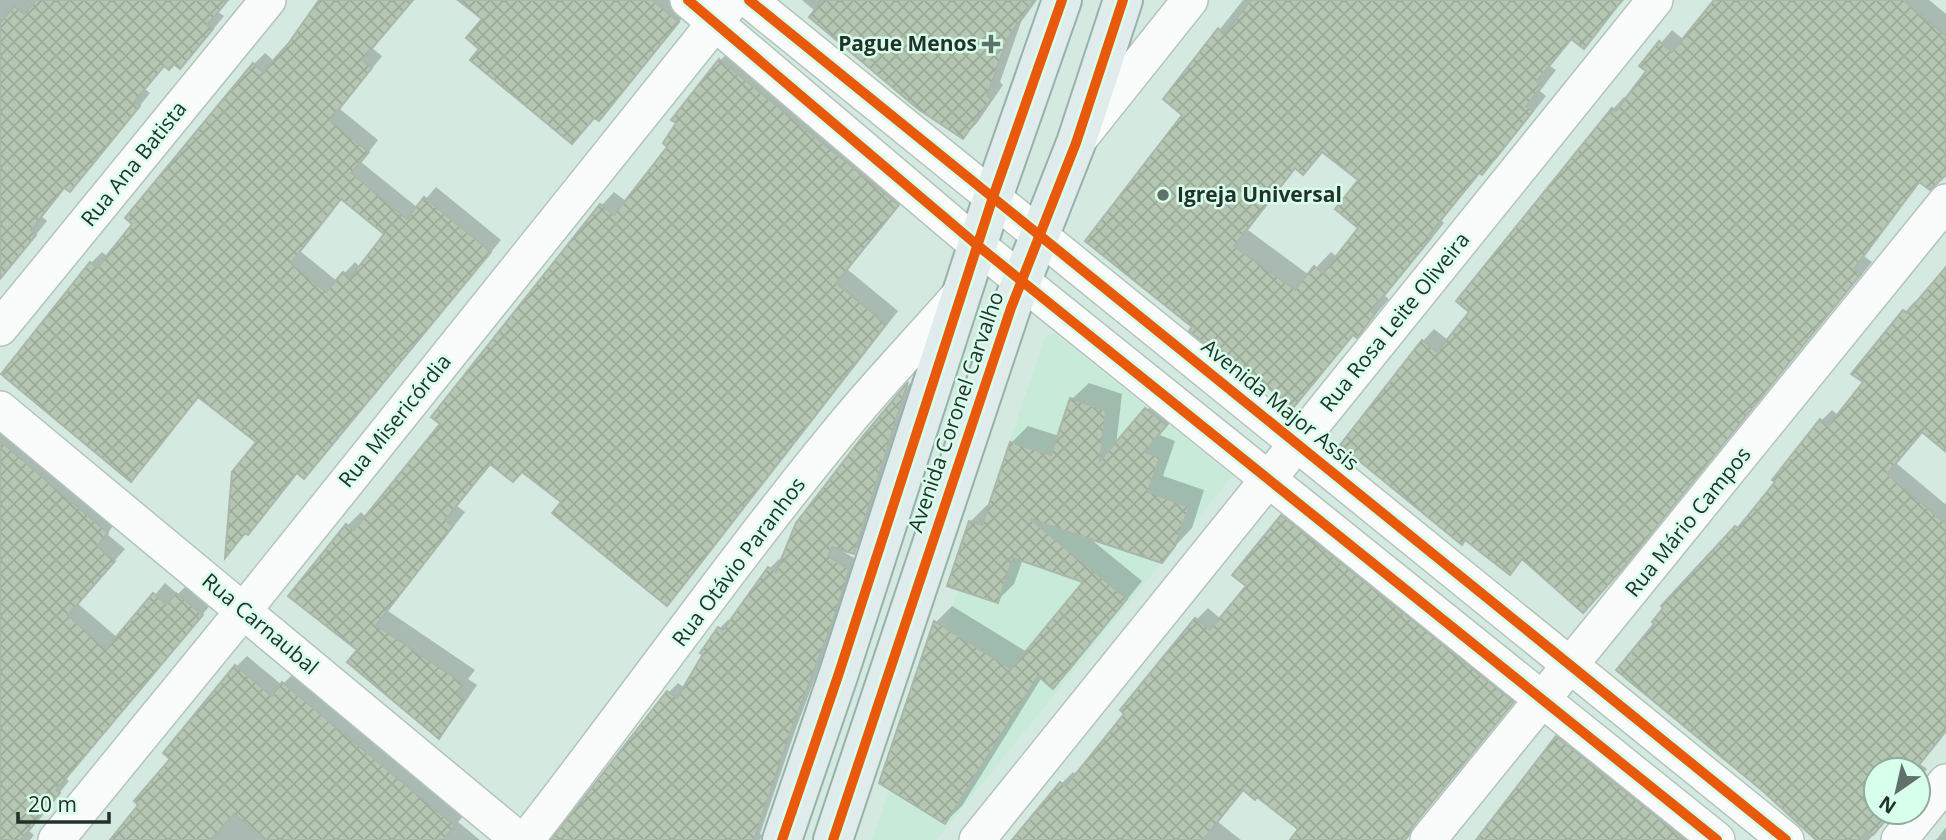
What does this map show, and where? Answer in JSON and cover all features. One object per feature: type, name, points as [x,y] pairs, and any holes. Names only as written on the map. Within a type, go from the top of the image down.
[{"type":"main road","name":"Avenida Coronel Carvalho","points":[[782,840],[993,197],[1062,0]]},
{"type":"main road","name":"Avenida Coronel Carvalho","points":[[833,840],[1022,280],[1076,143],[1123,0]]},
{"type":"street","name":"Rua Ana Batista","points":[[0,328],[268,0]]},
{"type":"street","points":[[688,0],[725,11],[977,245],[1717,840]]},
{"type":"street","name":"Avenida Major Assis","points":[[749,0],[1786,840]]},
{"type":"street","points":[[1076,143],[1190,0]]},
{"type":"street","name":"Rua Rosa Leite Oliveira","points":[[977,840],[1655,0]]},
{"type":"street","name":"Rua Misericórdia","points":[[56,840],[725,11]]},
{"type":"street","name":"Rua Mário Campos","points":[[1428,840],[1946,202]]},
{"type":"street","name":"Rua Otávio Paranhos","points":[[526,840],[821,454],[962,292]]},
{"type":"street","name":"Rua Carnaubal","points":[[0,409],[519,840]]},
{"type":"street","points":[[1899,840],[1946,782]]},
{"type":"shaded area","points":[[1055,334],[1232,476],[936,840],[872,840],[1046,335]]},
{"type":"building","points":[[36,0],[228,0],[207,25],[213,29],[180,69],[174,64],[169,70],[164,66],[134,102],[140,106],[70,192],[64,188],[31,230],[36,235],[0,279],[0,23],[14,6],[24,14]]},
{"type":"building","points":[[319,0],[413,0],[362,60],[372,68],[330,120],[369,152],[351,173],[407,219],[424,197],[491,252],[304,479],[297,473],[248,535],[245,533],[225,558],[232,472],[256,442],[198,397],[131,482],[1,374],[90,262],[97,268],[132,224],[125,218],[253,63],[263,72],[288,44]],"holes":[[[341,199],[384,234],[350,278],[343,272],[326,292],[291,263]]]},
{"type":"building","points":[[458,0],[652,0],[679,22],[599,121],[594,118],[572,144],[470,60],[479,49],[466,38],[482,19]]},
{"type":"building","points":[[822,0],[1034,0],[1008,38],[987,96],[991,99],[963,139],[918,109],[809,17]]},
{"type":"building","points":[[1251,0],[1622,0],[1584,49],[1571,39],[1537,81],[1542,86],[1526,106],[1533,111],[1482,175],[1479,173],[1428,236],[1431,238],[1371,311],[1375,314],[1357,338],[1353,335],[1293,408],[1216,346],[1213,350],[1189,331],[1192,327],[1085,241],[1182,115],[1163,99],[1218,28],[1225,33]],"holes":[[[1322,152],[1358,180],[1335,209],[1358,228],[1323,273],[1314,266],[1295,290],[1234,246],[1295,168],[1303,175]]]},
{"type":"building","points":[[1714,0],[1903,0],[1946,36],[1946,175],[1930,190],[1919,182],[1854,269],[1861,274],[1623,568],[1583,613],[1522,559],[1510,575],[1465,540],[1462,545],[1340,445],[1422,340],[1437,352],[1469,312],[1456,301],[1612,108],[1616,111],[1646,71],[1639,66],[1659,41],[1672,52]]},
{"type":"building","points":[[719,59],[899,205],[836,283],[886,324],[667,606],[552,513],[561,502],[522,472],[513,482],[490,464],[445,520],[453,526],[376,625],[464,684],[457,693],[465,699],[439,739],[347,662],[357,650],[288,596],[346,524],[354,530],[440,424],[431,417],[600,204],[614,215],[667,147],[663,143],[676,123],[671,120]]},
{"type":"building","points":[[1946,267],[1946,452],[1922,432],[1887,474],[1946,524],[1946,731],[1926,756],[1862,756],[1862,826],[1881,826],[1873,835],[1867,830],[1860,840],[1816,840],[1764,792],[1616,670],[1654,624],[1652,622],[1663,608],[1661,606],[1735,526],[1738,528],[1820,419],[1828,426],[1863,382],[1851,374],[1903,310],[1907,313]]},
{"type":"building","points":[[908,382],[854,554],[832,547],[828,556],[849,569],[754,840],[551,840],[667,691],[677,698],[703,654],[700,653],[718,627],[723,630],[768,567],[776,572],[796,523]]},
{"type":"building","points":[[1070,398],[1106,411],[1100,461],[1145,408],[1166,425],[1145,452],[1160,457],[1148,492],[1189,507],[1175,546],[1162,563],[1030,519],[1127,599],[1053,689],[1038,676],[945,824],[879,783],[934,621],[1011,669],[1083,582],[1013,558],[998,603],[947,586],[969,521],[982,525],[1010,442],[1051,455]]},
{"type":"building","points":[[0,441],[108,533],[97,546],[115,561],[68,615],[106,649],[153,593],[166,604],[176,593],[203,615],[56,790],[60,793],[21,840],[0,840]]},
{"type":"building","points":[[1281,515],[1514,702],[1412,827],[1405,840],[1290,840],[1298,829],[1257,797],[1255,800],[1243,790],[1203,840],[1012,840],[1060,782],[1066,786],[1124,714],[1120,710],[1195,618],[1210,630],[1246,586],[1232,575]]},
{"type":"building","points":[[235,665],[272,696],[282,682],[455,826],[443,840],[266,840],[234,814],[211,840],[110,840],[138,805],[134,801],[170,759],[163,753]]},
{"type":"building","points":[[1556,736],[1685,840],[1476,840]]},
{"type":"cycle path","points":[[688,0],[977,245],[1717,840]]},
{"type":"cycle path","points":[[749,0],[1786,840]]},
{"type":"cycle path","points":[[782,840],[993,197],[1062,0]]},
{"type":"cycle path","points":[[833,840],[1011,308],[1076,143],[1123,0]]},
{"type":"place","name":"Pague Menos","points":[[991,44]]},
{"type":"place","name":"Igreja Universal","points":[[1163,195]]}]
